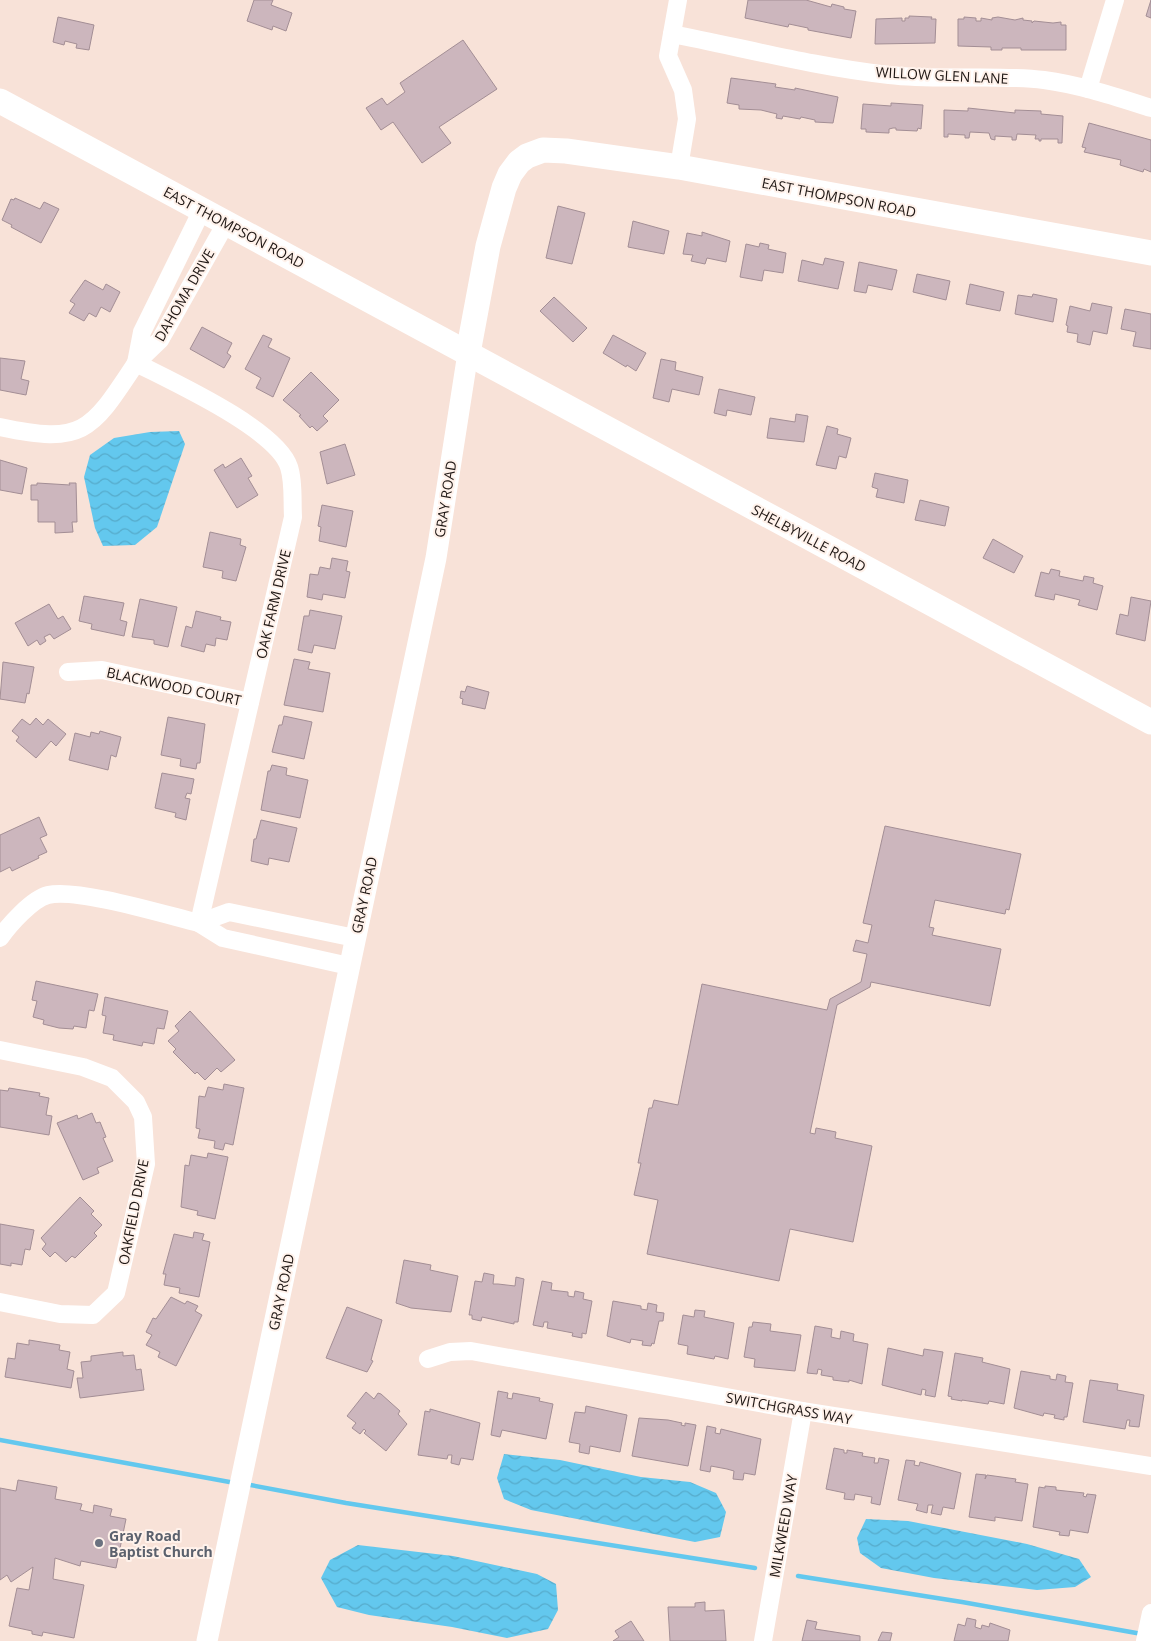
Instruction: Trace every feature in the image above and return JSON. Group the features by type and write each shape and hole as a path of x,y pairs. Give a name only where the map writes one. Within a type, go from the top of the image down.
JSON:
{"main road":[{"name":"EAST THOMPSON ROAD","path":"0,101 468,353"},
{"name":"EAST THOMPSON ROAD","path":"527,156 543,150 566,151 679,168 1151,254"},
{"name":"GRAY ROAD","path":"468,353 488,246 504,188 510,174 527,156"},
{"name":"SHELBYVILLE ROAD","path":"468,353 1151,722"}],"street":[{"path":"678,0 668,56 683,90 687,119 679,168"},
{"path":"1088,89 1115,0"},
{"name":"WILLOW GLEN LANE","path":"672,34 840,68 890,75 1042,80 1088,89 1151,108"},
{"name":"DAHOMA DRIVE","path":"136,363 142,332 202,210"},
{"name":"DAHOMA DRIVE","path":"0,427 32,434 61,435 90,424 106,407 136,363 160,340 226,223"},
{"name":"GRAY ROAD","path":"207,1641 436,558 468,353"},
{"name":"OAK FARM DRIVE","path":"136,363 207,399 257,432 277,449 289,465 293,517 199,923"},
{"name":"BLACKWOOD COURT","path":"68,672 102,670 250,702"},
{"path":"0,938 14,919 48,895 85,896 199,923 223,938 349,966"},
{"path":"199,923 229,912 355,938"},
{"name":"OAKFIELD DRIVE","path":"0,1050 83,1067 112,1078 136,1102 143,1117 146,1164 116,1293 93,1314 60,1314 0,1302"},
{"name":"SWITCHGRASS WAY","path":"428,1359 450,1352 471,1351 803,1411 1151,1466"},
{"name":"MILKWEED WAY","path":"763,1641 803,1411"},
{"path":"1145,1641 1151,1614"}],"water":[{"path":"179,431 185,444 157,527 135,545 103,546 95,528 84,477 90,455 114,438 150,432"},
{"path":"504,1454 560,1460 641,1477 690,1482 716,1493 726,1512 720,1537 695,1542 531,1510 504,1499 497,1478"},
{"path":"866,1519 908,1521 1027,1544 1079,1559 1091,1577 1075,1587 1037,1590 934,1578 881,1568 860,1553 857,1538"},
{"path":"358,1545 453,1556 537,1574 556,1584 558,1610 548,1629 507,1638 452,1627 369,1615 337,1607 321,1578 330,1560"}],"building":[{"path":"254,0 273,0 271,5 292,13 286,31 273,26 272,30 247,21"},
{"path":"748,0 806,0 831,7 832,4 856,11 851,38 808,30 808,28 789,24 788,27 745,18"},
{"path":"1151,0 1151,18 1146,16"},
{"path":"909,16 932,17 931,19 936,19 935,43 875,44 876,19 902,18 902,21 905,21 905,18 909,18"},
{"path":"58,17 94,25 89,50 76,48 77,44 65,41 64,45 53,42"},
{"path":"964,17 976,18 976,21 981,21 981,18 992,20 992,18 998,17 1015,20 1023,18 1023,20 1032,21 1032,23 1034,21 1061,22 1061,25 1066,25 1066,50 1002,48 1002,50 991,50 991,47 958,46 958,19 964,19"},
{"path":"463,40 497,89 439,127 451,143 422,163 393,122 381,130 366,108 382,98 387,105 405,92 400,83"},
{"path":"731,78 776,84 775,87 795,90 795,88 838,97 833,123 815,122 815,120 801,117 800,119 783,116 782,119 776,118 777,114 761,110 739,109 739,105 727,103"},
{"path":"891,103 923,105 921,129 918,128 917,131 896,130 896,128 893,128 889,129 889,133 866,132 866,129 861,129 863,104 891,106"},
{"path":"968,108 1015,113 1015,110 1041,111 1041,114 1063,116 1062,143 1058,143 1058,139 1041,139 1039,141 1039,139 1035,139 1036,135 1017,134 1016,140 1012,140 1012,137 995,136 995,140 991,139 989,133 970,132 969,138 965,138 965,135 948,134 948,137 944,137 944,110 968,111"},
{"path":"1089,123 1151,140 1151,172 1144,169 1143,172 1120,165 1121,160 1084,152 1086,148 1082,147"},
{"path":"15,198 40,209 44,202 59,209 41,243 2,220 11,199 14,200"},
{"path":"558,206 585,213 572,264 546,258"},
{"path":"633,221 669,231 664,254 628,247"},
{"path":"702,232 730,241 726,262 707,258 705,264 691,261 693,255 683,254 687,233 702,236"},
{"path":"760,243 769,245 768,249 786,253 783,273 764,270 762,281 740,277 746,244 759,247"},
{"path":"825,258 844,262 838,289 798,281 802,260 823,265"},
{"path":"859,262 897,270 892,290 868,285 866,293 854,291"},
{"path":"917,274 950,281 946,300 913,292"},
{"path":"85,280 103,290 106,284 120,292 110,312 101,307 96,317 89,313 84,321 69,313 75,304 70,301"},
{"path":"970,284 1004,292 1000,311 966,304"},
{"path":"1033,294 1057,299 1053,322 1015,314 1018,295 1032,297"},
{"path":"554,297 587,328 573,342 540,311"},
{"path":"1092,303 1112,307 1107,334 1093,331 1090,345 1077,342 1078,334 1067,332 1068,326 1066,325 1070,306 1090,311"},
{"path":"1125,309 1151,314 1151,349 1133,346 1136,332 1121,329"},
{"path":"202,327 232,343 227,353 231,356 224,368 190,349"},
{"path":"263,335 272,339 268,347 290,358 273,397 256,388 261,378 245,369"},
{"path":"613,335 646,353 636,371 603,353"},
{"path":"0,358 25,361 21,379 29,381 26,395 0,390"},
{"path":"661,359 676,362 675,370 703,377 699,395 672,389 669,402 653,398"},
{"path":"311,372 339,400 323,416 328,421 317,431 312,426 310,428 299,416 301,415 283,400"},
{"path":"719,389 755,397 751,415 727,410 726,416 714,413"},
{"path":"796,414 808,416 804,442 767,438 770,418 795,422"},
{"path":"827,426 838,429 837,434 851,438 846,458 839,456 836,469 816,465"},
{"path":"345,444 355,475 327,484 320,452"},
{"path":"241,458 252,476 248,478 258,495 237,508 214,470 223,464 225,468"},
{"path":"0,460 27,468 22,494 0,490"},
{"path":"875,473 908,480 904,503 876,497 878,489 872,487"},
{"path":"37,483 70,485 69,483 76,483 77,522 72,522 73,532 55,533 55,522 38,522 38,500 31,500 31,485 37,485"},
{"path":"920,500 949,507 945,526 915,520"},
{"path":"322,505 353,511 346,547 319,541 321,527 318,526"},
{"path":"210,532 241,539 240,545 246,547 236,581 222,578 223,571 203,567"},
{"path":"993,539 1023,556 1014,573 983,558"},
{"path":"332,558 348,561 346,571 350,572 345,598 323,594 322,600 307,597 310,574 318,575 320,567 330,569"},
{"path":"1051,569 1060,571 1059,576 1083,581 1084,576 1094,578 1093,583 1103,586 1097,610 1078,605 1080,600 1055,594 1054,600 1035,596 1041,572 1049,574"},
{"path":"84,596 124,603 120,620 127,622 124,636 91,629 92,624 79,621"},
{"path":"1131,597 1151,601 1145,641 1116,634 1120,614 1128,616"},
{"path":"140,599 177,607 168,647 154,644 154,640 132,637"},
{"path":"49,604 58,619 63,616 71,629 54,639 50,634 44,637 46,641 40,645 37,640 28,646 15,623"},
{"path":"310,610 342,616 335,649 314,645 312,653 298,650 304,616 309,616"},
{"path":"196,611 221,617 220,620 231,622 227,640 216,638 215,646 206,644 204,652 181,646 186,626 192,628"},
{"path":"294,659 310,662 308,669 330,673 323,712 284,705"},
{"path":"3,662 34,667 29,694 27,693 25,703 0,699"},
{"path":"467,686 489,692 485,709 462,704 463,699 460,698 461,691 465,692"},
{"path":"284,716 312,722 304,759 272,752 279,725 282,725"},
{"path":"168,717 205,724 200,763 197,763 196,769 180,766 181,759 161,755"},
{"path":"36,718 43,725 48,719 66,734 56,746 51,741 36,758 16,741 19,737 12,731 22,719 30,725"},
{"path":"100,731 121,737 116,757 111,755 108,770 69,760 75,733 90,737 91,732 99,734"},
{"path":"272,765 287,768 286,775 308,780 300,818 261,810 268,771 270,771"},
{"path":"162,773 194,779 191,794 187,793 185,798 190,799 186,820 175,817 176,813 155,808"},
{"path":"39,817 47,835 40,838 47,852 12,871 10,867 0,872 0,835"},
{"path":"261,820 297,828 289,862 269,858 268,865 251,861 254,839 256,839"},
{"path":"885,826 1021,854 1009,910 1006,909 1005,914 935,900 929,927 934,928 932,935 1001,949 990,1006 871,982 870,987 837,1005 810,1133 815,1134 816,1128 836,1132 835,1138 872,1146 853,1242 790,1229 779,1281 647,1254 658,1200 634,1195 649,1108 652,1108 654,1100 678,1105 702,984 827,1010 830,999 861,982 867,954 853,951 856,940 868,943 872,925 863,923"},
{"path":"36,981 98,994 94,1011 89,1010 86,1028 74,1026 73,1029 59,1028 43,1024 44,1020 33,1017 37,1001 32,1000"},
{"path":"105,997 168,1011 164,1029 157,1028 154,1044 143,1042 142,1046 113,1040 114,1035 103,1033 106,1016 102,1015"},
{"path":"190,1011 235,1060 221,1072 217,1068 205,1080 197,1072 195,1074 173,1052 176,1049 168,1041 179,1031 175,1026"},
{"path":"224,1084 244,1088 233,1145 225,1143 223,1150 214,1148 215,1141 198,1138 200,1129 196,1128 199,1096 205,1097 208,1087 223,1090"},
{"path":"9,1088 40,1093 39,1096 49,1098 46,1115 52,1116 49,1135 0,1127 0,1090 8,1091"},
{"path":"92,1113 96,1123 100,1122 106,1137 103,1138 113,1161 97,1168 99,1173 83,1180 57,1123 77,1115 78,1119"},
{"path":"208,1153 228,1157 215,1219 197,1215 198,1211 181,1207 185,1165 189,1166 191,1155 207,1158"},
{"path":"80,1197 94,1211 91,1214 102,1225 94,1233 97,1236 75,1258 72,1256 66,1262 55,1252 50,1257 42,1249 46,1244 41,1238"},
{"path":"0,1224 34,1230 30,1250 25,1249 22,1265 0,1264"},
{"path":"194,1232 204,1234 202,1240 210,1242 199,1297 179,1293 180,1288 164,1285 166,1274 163,1274 174,1234 193,1238"},
{"path":"404,1260 431,1265 430,1270 458,1276 451,1312 411,1308 396,1303"},
{"path":"484,1273 494,1275 493,1284 515,1286 516,1277 524,1279 518,1322 514,1322 514,1324 482,1317 481,1321 472,1319 472,1315 469,1315 475,1281 482,1282"},
{"path":"542,1281 552,1283 551,1290 568,1292 568,1296 574,1297 575,1291 584,1293 583,1299 592,1301 586,1334 582,1333 582,1338 572,1336 573,1333 547,1328 548,1322 544,1322 543,1327 533,1325"},
{"path":"171,1297 185,1304 187,1301 198,1306 195,1311 202,1315 176,1366 158,1357 160,1352 146,1345 152,1335 146,1332 153,1318 156,1319"},
{"path":"613,1301 641,1306 641,1309 647,1310 648,1303 657,1305 656,1312 664,1313 663,1321 659,1321 654,1344 652,1343 651,1346 642,1345 643,1341 631,1339 630,1343 607,1336"},
{"path":"347,1307 382,1320 371,1360 373,1361 367,1372 326,1358"},
{"path":"695,1310 705,1311 704,1317 734,1323 728,1359 715,1356 714,1359 687,1354 688,1346 678,1344 683,1315 694,1317"},
{"path":"753,1322 771,1324 770,1331 801,1335 795,1371 754,1367 755,1359 744,1357 749,1327 752,1327"},
{"path":"815,1326 832,1329 831,1337 840,1339 841,1331 854,1334 853,1341 868,1344 862,1384 849,1380 849,1382 833,1380 833,1377 821,1375 822,1370 818,1369 817,1374 807,1373"},
{"path":"29,1340 60,1345 59,1350 70,1352 67,1369 74,1371 71,1388 5,1377 8,1358 15,1359 17,1343 29,1345"},
{"path":"888,1348 923,1356 924,1349 943,1352 935,1397 925,1395 926,1390 922,1389 921,1395 882,1385"},
{"path":"123,1352 123,1356 134,1355 136,1370 141,1369 144,1390 80,1398 77,1378 83,1378 81,1362 91,1361 91,1356"},
{"path":"955,1353 983,1358 982,1362 1010,1369 1004,1404 989,1401 988,1404 962,1401 951,1399 952,1397 948,1396"},
{"path":"1021,1371 1050,1376 1050,1379 1056,1380 1057,1374 1066,1376 1065,1382 1073,1383 1067,1417 1064,1417 1064,1420 1054,1418 1055,1415 1044,1413 1043,1416 1014,1408"},
{"path":"1090,1380 1118,1384 1117,1390 1144,1395 1139,1427 1129,1426 1130,1420 1127,1420 1125,1429 1083,1422"},
{"path":"498,1391 508,1393 507,1398 512,1399 513,1393 540,1398 539,1401 553,1404 546,1439 502,1430 500,1437 491,1435"},
{"path":"366,1392 374,1399 378,1393 381,1394 400,1411 398,1414 407,1424 386,1451 364,1433 366,1431 364,1429 360,1434 352,1428 356,1423 347,1416"},
{"path":"586,1406 627,1415 620,1452 590,1446 589,1454 579,1452 580,1444 569,1442 575,1412 585,1413"},
{"path":"430,1409 480,1423 473,1460 461,1458 459,1465 451,1463 452,1455 448,1455 447,1459 418,1455 425,1411 430,1412"},
{"path":"639,1418 668,1420 682,1423 681,1425 685,1426 685,1423 696,1425 688,1466 632,1456"},
{"path":"707,1426 716,1428 715,1433 720,1434 721,1429 761,1439 755,1475 744,1473 743,1480 733,1479 734,1471 727,1469 711,1466 710,1472 700,1470"},
{"path":"834,1448 844,1450 844,1453 847,1453 847,1450 863,1453 862,1456 875,1458 874,1463 878,1463 879,1458 889,1460 880,1505 871,1503 872,1497 855,1494 854,1500 844,1499 845,1493 826,1489"},
{"path":"906,1460 915,1461 914,1465 919,1466 920,1462 961,1473 954,1509 943,1507 941,1515 931,1513 933,1505 928,1505 927,1513 916,1510 918,1504 898,1500"},
{"path":"976,1474 986,1475 985,1479 987,1475 1016,1479 1015,1482 1028,1484 1022,1521 995,1517 995,1521 969,1517"},
{"path":"18,1480 57,1487 55,1499 82,1504 80,1510 93,1513 94,1505 112,1509 110,1516 126,1519 116,1568 81,1561 80,1566 55,1558 53,1579 84,1585 74,1638 43,1632 42,1636 32,1634 32,1631 9,1626 17,1588 29,1590 33,1567 11,1582 7,1575 0,1580 0,1488 16,1491"},
{"path":"1045,1486 1056,1487 1056,1490 1084,1493 1083,1496 1086,1497 1087,1494 1096,1495 1088,1533 1070,1530 1069,1536 1059,1535 1060,1532 1033,1527 1039,1487 1045,1488"},
{"path":"705,1602 705,1611 724,1610 726,1641 670,1641 668,1607 695,1607 695,1603"},
{"path":"967,1618 976,1620 975,1627 981,1629 982,1625 989,1627 990,1623 1010,1630 1008,1641 954,1641 958,1624 965,1626"},
{"path":"807,1620 817,1622 815,1629 860,1636 860,1641 802,1641"},
{"path":"631,1621 644,1641 613,1641 619,1637 615,1631"},
{"path":"882,1632 892,1633 890,1641 878,1641"}],"waterway":[{"path":"0,1440 235,1483"},
{"path":"245,1484 346,1503 755,1568"},
{"path":"798,1576 962,1602 1142,1634"}],"place":[{"name":"Gray Road Baptist Church","path":"99,1543"}]}
